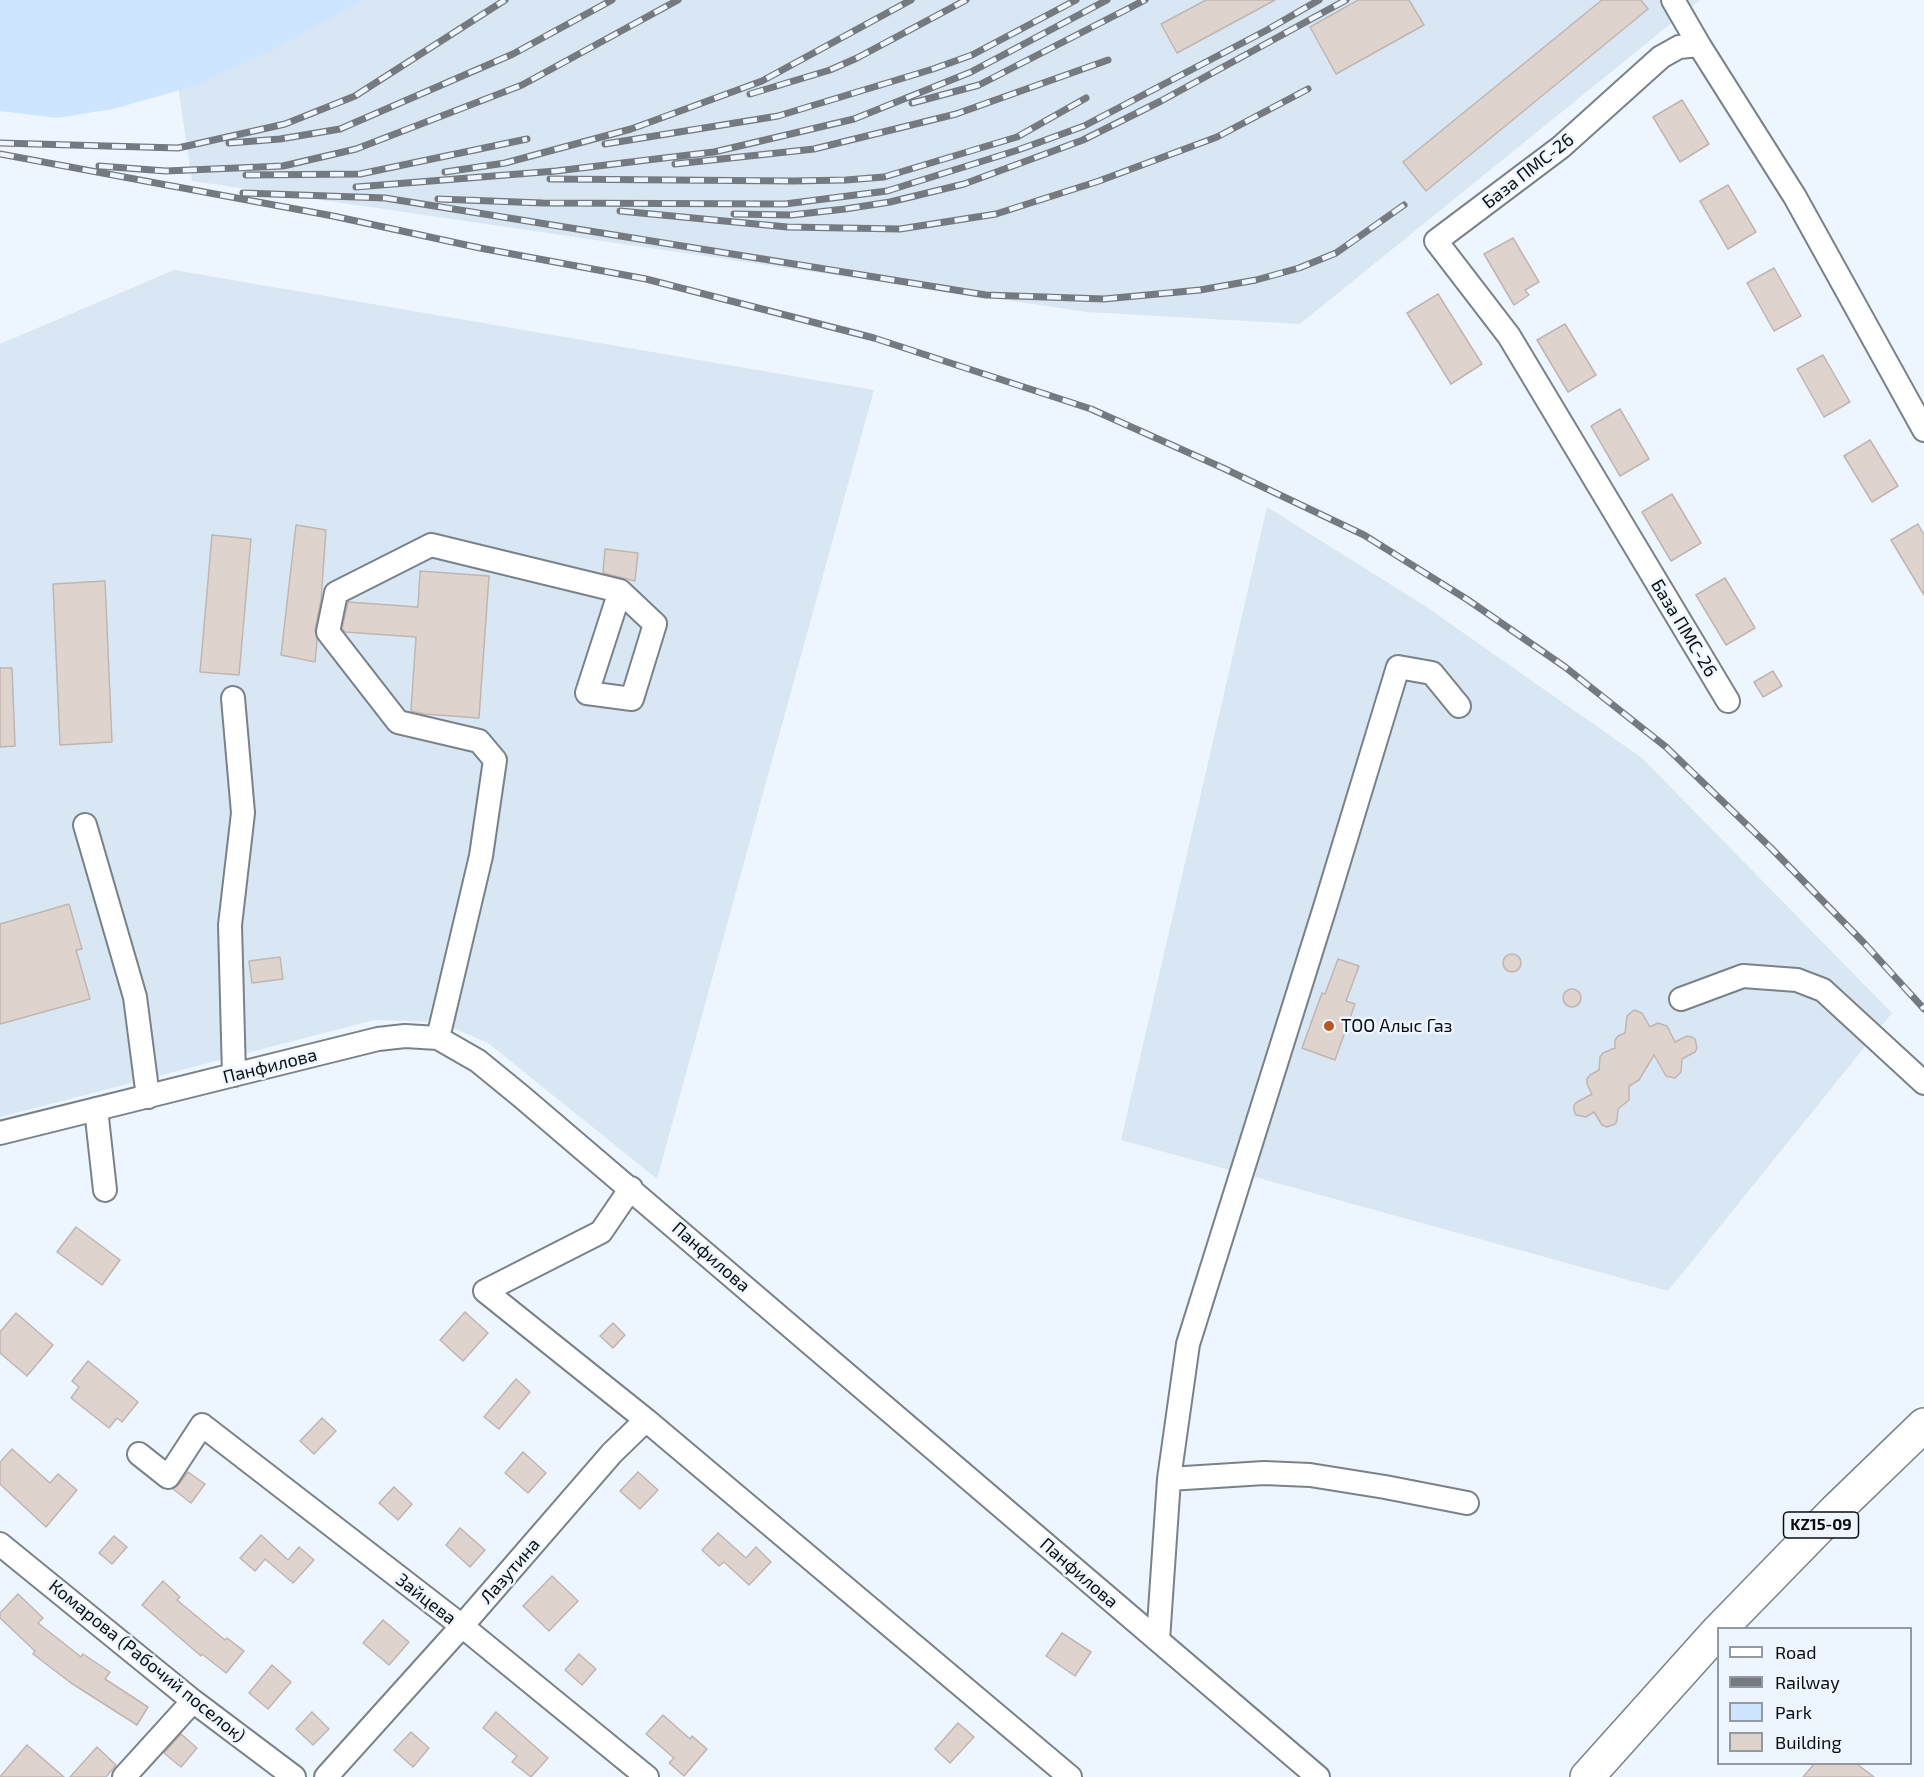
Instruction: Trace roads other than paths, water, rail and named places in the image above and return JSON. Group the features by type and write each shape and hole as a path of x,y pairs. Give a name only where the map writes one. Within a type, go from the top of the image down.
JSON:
{"highway":[{"name":"KZ15-09","path":"1723,1627 1835,1511 1924,1425"},
{"name":"KZ15-09","path":"1587,1777 1717,1633"}],"street":[{"path":"1673,0 1698,45 1795,197 1924,430"},
{"name":"База ПМС-26","path":"1698,45 1679,47 1661,57 1561,147 1436,242 1509,336 1728,701"},
{"path":"438,1038 481,856 495,760 479,741 398,722 328,632 336,593 431,545 620,591"},
{"path":"1158,1640 1169,1479 1188,1344 1398,667 1432,673 1459,706"},
{"path":"233,698 243,813 230,925 234,1075"},
{"path":"85,825 135,997 148,1097"},
{"path":"1681,999 1743,976 1797,980 1823,990 1924,1083"},
{"name":"Панфилова","path":"0,1134 378,1039 405,1036 438,1038 478,1061 631,1188 1318,1777"},
{"path":"96,1109 105,1190"},
{"path":"631,1188 601,1232 485,1291 646,1420 1070,1777"},
{"name":"Лазутина","path":"326,1777 462,1626 612,1453 646,1420"},
{"name":"Зайцева","path":"139,1454 168,1477 202,1425 462,1626 647,1777"},
{"path":"1169,1479 1264,1473 1310,1474 1385,1486 1467,1503"},
{"name":"Комарова (Рабочий поселок)","path":"0,1544 193,1701 294,1777"},
{"path":"124,1777 193,1701"}],"railway":[{"path":"0,143 178,148 285,124 355,96 505,0"},
{"path":"229,143 280,139 340,129 513,54 612,0"},
{"path":"99,166 166,171 283,166 356,149 522,85 678,0"},
{"path":"445,172 505,163 631,129 762,81 911,0"},
{"path":"750,94 830,70 966,0"},
{"path":"605,144 778,116 933,69 972,55 1076,0"},
{"path":"356,187 556,171 714,152 854,119 971,72 1107,0"},
{"path":"912,103 979,85 1145,0"},
{"path":"438,199 543,203 785,204 887,191 1018,150 1084,126 1267,30 1319,0"},
{"path":"734,214 791,215 845,209 890,202 964,184 1083,140 1161,101 1346,0"},
{"path":"675,164 814,149 956,114 1108,60"},
{"path":"620,211 787,227 900,229 996,214 1099,181 1217,137 1308,89"},
{"path":"550,179 793,181 884,177 1017,137 1086,98"},
{"path":"246,175 360,174 527,139"},
{"path":"0,154 333,216 480,248 646,279 874,338 1091,409 1364,535 1468,600 1565,667 1666,747 1771,848 1864,943 1924,1009"},
{"path":"243,193 385,198 986,295 1104,299 1200,290 1256,280 1299,268 1336,253 1404,205"}],"place":[{"name":"ТОО Алыс Газ","path":"1329,1026"}]}
